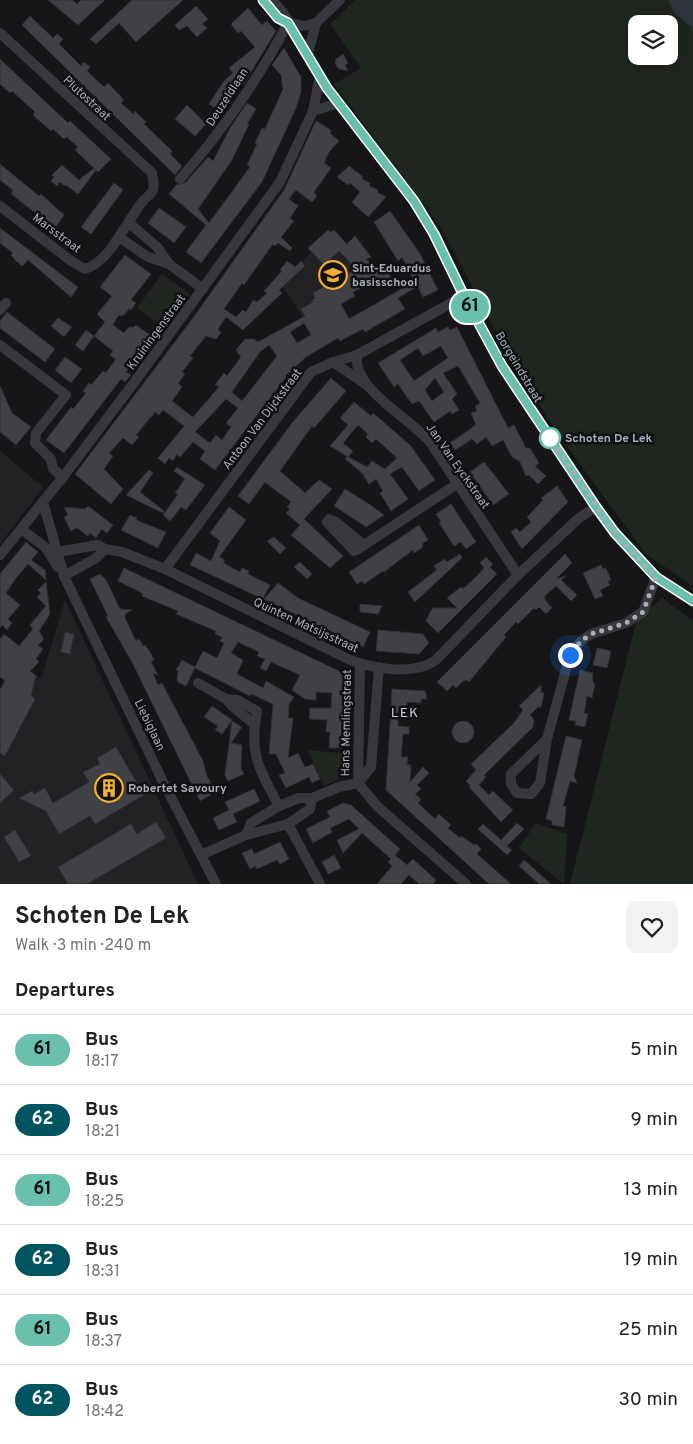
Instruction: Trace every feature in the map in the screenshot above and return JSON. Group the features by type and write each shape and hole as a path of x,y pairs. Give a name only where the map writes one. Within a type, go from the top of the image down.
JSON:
{"street":[{"path":"263,0 278,18 288,23 304,26 316,23 340,0"},
{"path":"272,0 284,14 288,23"},
{"name":"Borgeindstraat","path":"288,23 338,102 414,201 434,234 464,296 522,398 596,507 615,533 656,577 693,601"},
{"name":"Deuzeldlaan","path":"180,179 210,146 278,43 288,23"},
{"path":"308,53 316,23"},
{"name":"Plutostraat","path":"0,33 152,173 153,182"},
{"name":"Kruiningenstraat","path":"0,555 63,477 280,182 313,111 320,76"},
{"path":"313,111 338,102"},
{"name":"Marsstraat","path":"0,206 71,261 85,269 95,266 119,237 143,201 152,192 153,182"},
{"path":"128,223 157,247 169,264 202,289"},
{"path":"119,237 148,257 169,264"},
{"name":"Antoon Van Dijckstraat","path":"165,569 311,372 333,362 357,355 464,296"},
{"path":"0,345 66,395 36,433 35,442 51,459 53,469 63,477"},
{"name":"Jan Van Eyckstraat","path":"357,355 356,366 365,384"},
{"name":"Jan Van Eyckstraat","path":"333,362 365,384 422,432 518,574"},
{"path":"364,545 457,484"},
{"name":"Liebiglaan","path":"43,502 64,576 165,786 216,884"},
{"name":"Quinten Matsijsstraat","path":"56,552 98,546 122,552 165,569 288,631 360,664 379,667 417,668 428,666 487,609 518,574 579,518 596,507"},
{"name":"Liebiglaan","path":"21,529 45,547 64,576"},
{"path":"64,576 96,558 105,549"},
{"path":"547,739 511,774 511,784 517,793 531,794 538,788 547,739 570,655 581,641 591,634 626,623 643,612 656,577"},
{"name":"Hans Memlingstraat","path":"358,783 360,664"},
{"name":"Hans Memlingstraat","path":"246,835 251,823 279,806 299,798 312,798 339,787 358,783 372,767 379,667"},
{"path":"198,683 226,699 237,700 257,711 255,725 258,767 279,806"},
{"path":"358,783 378,806 466,884"},
{"name":"Hans Memlingstraat","path":"201,855 246,835 288,824 310,808 312,798"},
{"path":"288,824 320,884"}],"shaded area":[{"path":"355,0 693,0 693,586 646,554 558,434 515,367 441,228 334,84 361,68 330,24"},
{"path":"668,0 693,0 693,28 678,15 675,14"},
{"name":"Sint-Eduardus basisschool","path":"334,230 347,244 349,241 380,273 303,317 280,283"},
{"path":"162,274 190,294 165,328 137,308"},
{"path":"0,451 43,487 0,544"},
{"path":"662,598 693,621 693,884 570,884 637,619"},
{"path":"65,600 198,884 0,884 0,689 19,661 41,679"},
{"path":"308,750 349,754 346,771 340,778 324,786"},
{"path":"536,823 567,834 564,884 519,848"}],"building":[{"path":"48,0 72,0 77,4 81,0 105,0 78,25"},
{"path":"132,0 183,0 136,42 119,23 96,44 90,39"},
{"path":"196,6 208,19 202,24 207,28 197,37 187,26 179,30 175,25"},
{"path":"248,8 262,25 267,21 276,31 243,85 239,80 227,90 231,93 220,111 209,104 224,81 233,73 229,68 255,47 241,31 238,33 231,24"},
{"path":"30,16 53,38 57,34 63,39 59,44 81,66 84,62 90,67 87,71 104,87 108,83 124,100 121,103 133,114 135,111 146,122 144,124 172,151 170,154 182,166 175,175 22,25"},
{"path":"284,48 301,77 301,92 296,108 262,182 201,263 186,252 206,225 169,194 176,185 185,183 208,157 213,161 230,128 247,103 256,109 247,124 249,124 232,160 198,209 209,223 250,167 247,165 257,144 255,143 262,128 265,129 283,89 281,75 272,65"},
{"path":"343,54 348,63 345,65 348,71 339,69 335,64 336,59"},
{"path":"0,59 68,123 70,121 111,159 98,172 75,150 78,147 67,137 64,139 53,129 51,131 33,115 35,112 12,91 10,93 0,84"},
{"path":"187,105 206,124 195,136 175,119"},
{"path":"316,121 331,130 330,133 339,141 329,152 324,163 331,168 314,192 317,196 312,202 296,190 289,199 298,206 290,218 294,221 281,237 292,248 290,251 278,243 275,246 273,244 244,285 242,283 224,309 236,317 243,310 246,312 253,300 257,302 267,293 264,291 282,271 280,270 287,261 295,267 301,261 305,266 279,290 282,293 243,330 226,317 218,329 221,333 216,339 206,336 190,356 193,358 182,372 185,374 178,383 182,387 172,401 193,417 219,387 215,385 224,373 227,376 241,357 236,350 245,339 254,339 258,342 305,316 301,309 313,302 312,300 315,298 313,293 356,269 339,251 324,265 308,248 328,230 331,232 334,230 347,244 355,236 371,257 366,259 380,273 388,271 391,278 379,284 375,276 359,285 361,288 353,292 355,296 341,304 349,319 412,283 415,288 398,298 405,309 365,332 363,329 340,341 338,338 306,357 285,376 215,470 200,459 205,451 193,442 180,457 177,454 173,461 169,458 165,464 158,458 184,426 163,410 159,415 155,412 136,435 139,437 132,445 123,438 109,453 113,456 104,469 123,489 111,504 75,474 193,318 284,190","holes":["304,323 311,335 297,343 290,332","269,345 277,356 242,401 232,392 260,352","226,399 238,408 226,423 231,427 222,440 216,435 210,443 195,432"]},
{"path":"0,164 39,196 41,194 64,215 55,228 11,194 13,190 0,180"},
{"path":"62,165 79,180 94,168 96,170 78,194 60,182 57,186 51,181 54,177 52,175"},
{"path":"349,166 363,177 362,179 370,183 369,186 378,190 377,192 386,197 368,217 352,202 360,192 350,183 348,185 337,177"},
{"path":"114,183 123,190 91,234 81,227"},
{"path":"159,208 186,227 174,243 148,223"},
{"path":"390,211 420,254 438,290 423,297 402,257 398,261 374,222"},
{"path":"0,228 78,287 71,297 28,260 22,266 16,261 11,255 13,253 0,243"},
{"path":"125,255 151,274 131,300 136,303 131,310 129,309 124,315 118,316 113,325 124,333 129,327 136,325 153,337 126,372 131,375 125,382 121,379 64,453 46,440 71,407 73,409 86,393 83,391 89,383 91,385 103,371 106,373 116,359 110,355 113,351 94,336 105,322 97,314 112,296 100,287"},
{"path":"7,312 55,349 45,362 0,328 0,321"},
{"path":"58,318 72,327 64,337 51,326"},
{"path":"448,327 450,330 457,327 508,428 514,425 526,448 530,448 539,463 535,466 546,476 538,484 529,475 526,476 520,462 512,457 503,440 492,446 486,437 477,444 472,439 455,450 450,443 476,425 471,413 477,411 475,406 480,403 458,366 443,373 457,394 452,399 459,410 452,414 450,411 434,422 419,401 412,404 398,384 394,387 378,363 436,328 438,332","holes":["441,346 448,358 414,381 400,360 418,348 423,356","435,378 444,392 432,401 425,390"]},
{"path":"86,330 94,336 83,351 75,345"},
{"path":"65,357 82,369 71,383 55,370"},
{"path":"331,378 346,391 314,428 312,426 280,471 305,493 319,480 332,489 304,519 343,556 330,568 291,535 300,525 286,513 290,509 287,507 291,502 265,482 249,504 238,496 292,423"},
{"path":"0,386 12,413 31,427 16,445 0,432"},
{"path":"354,402 371,416 373,413 410,445 435,480 419,491 402,467 390,474 408,499 391,511 380,493 383,491 376,479 369,484 362,473 345,459 347,456 330,446 348,425 340,418","holes":["358,425 368,434 366,437 372,443 376,439 397,458 385,469 372,461 367,467 348,457 353,451 343,443"]},
{"path":"484,462 509,494 493,505 470,472"},
{"path":"177,467 205,485 186,510 181,507 170,521 163,515 178,494 175,493 185,479 174,471"},
{"path":"149,470 153,473 140,492 164,511 163,513 126,495"},
{"path":"557,486 568,502 522,549 511,532 516,528 520,532 531,522 527,517 543,500 541,498"},
{"path":"345,489 384,515 366,527 334,506"},
{"path":"451,504 476,542 466,549 461,542 454,546 439,523 441,522 436,514"},
{"path":"88,506 113,525 107,533 102,529 96,538 90,533 88,536 77,528 71,531 64,517 68,515 64,507 85,509"},
{"path":"229,507 246,520 219,557 225,560 223,563 240,572 242,568 249,571 248,574 270,585 263,599 190,565 196,553 211,561 220,541 210,533"},
{"path":"130,515 137,518 136,520 166,532 158,548 121,530"},
{"path":"419,525 428,540 423,543 422,548 414,553 413,550 384,572 364,584 362,581 357,584 349,572"},
{"path":"274,537 286,548 280,554 267,541"},
{"path":"26,542 38,552 31,560 45,570 46,580 28,564 16,578 6,593 20,605 8,619 12,623 7,630 2,625 0,628 0,574"},
{"path":"460,554 462,558 415,602 408,592 437,570 434,566 445,559 447,562"},
{"path":"565,554 572,563 556,579 566,576 561,580 577,595 571,601 556,586 545,596 545,600 552,608 546,614 539,607 536,610 534,608 518,624 516,622 469,682 467,680 463,681 456,688 453,685 447,691 437,682"},
{"path":"486,557 493,564 490,567 497,574 438,633 426,621 430,612 433,608 457,608 447,598 461,587 463,589 477,576 484,568 480,563"},
{"path":"300,562 312,574 307,579 294,567"},
{"path":"601,565 603,569 606,568 611,580 608,581 610,585 600,590 603,596 595,599 583,573"},
{"path":"124,568 341,672 346,678 342,748 329,748 330,732 326,732 327,720 309,719 310,708 331,708 332,693 316,692 316,700 305,699 292,690 300,675 271,662 266,671 260,668 265,659 257,656 259,652 238,642 231,653 243,660 237,674 263,688 266,681 294,697 289,704 288,718 293,718 288,758 298,753 305,767 313,764 320,779 312,783 309,777 286,788 279,775 285,773 276,754 269,754 273,704 251,694 250,696 195,668 186,686 179,683 177,680 178,671 176,670 182,660 195,667 203,651 217,658 224,643 220,641 222,637 215,634 216,631 176,614 178,611 142,596 143,594 140,592 118,581"},
{"path":"100,574 106,580 120,609 132,610 125,614 125,618 136,641 139,639 150,652 154,660 151,662 158,675 153,673 158,685 162,683 203,761 207,776 215,792 200,801 132,662 106,617 108,616 90,579"},
{"path":"46,582 50,614 39,631 44,639 38,645 43,649 36,659 39,662 30,671 36,676 31,695 35,699 5,756 0,753 0,690 5,681 0,677 0,639 4,634 19,646 33,629 30,625 46,606 37,597 41,593 38,590"},
{"path":"278,583 298,598 370,632 363,647 264,599"},
{"path":"360,604 382,606 378,614 360,612"},
{"path":"378,630 423,634 429,643 419,654 376,651"},
{"path":"65,632 74,634 70,654 61,652"},
{"path":"597,648 611,651 607,668 593,665"},
{"path":"580,670 593,673 592,680 595,684 592,698 587,696 584,713 588,714 585,727 575,725 576,721 569,720"},
{"path":"541,685 541,692 544,693 541,707 538,707 530,715 534,720 533,727 484,775 486,777 479,785 489,795 493,791 513,810 501,822 469,787 470,785 466,781 476,770 471,764 514,723 523,710 519,706"},
{"path":"392,689 425,691 427,699 421,699 421,703 407,702 407,712 398,712 398,726 409,727 409,734 403,734 401,757 408,757 407,765 411,765 410,782 423,767 429,773 417,785 421,789 415,794 421,799 418,803 435,819 439,814 451,825 448,828 460,838 461,836 474,845 476,844 481,849 477,854 511,884 489,884 386,790"},
{"path":"212,706 232,720 222,734 215,730 218,726 204,717"},
{"path":"232,721 242,727 231,743 242,745 241,769 244,774 228,781 225,775"},
{"path":"463,721 471,724 474,732 471,740 463,743 455,740 452,732 455,724"},
{"path":"566,736 582,740 574,776 577,783 570,781 563,806 566,807 564,827 552,825 552,821 546,819"},
{"name":"Robertet Savoury","path":"116,747 144,795 95,824 90,816 59,834 46,811 19,798 32,791 34,794 45,788 53,803 89,782 83,772 100,764 97,758"},
{"path":"0,774 14,790 0,803"},
{"path":"254,789 260,801 233,814 237,822 219,830 213,818 229,810 225,802"},
{"path":"343,803 351,805 400,849 395,855 407,865 413,859 436,880 433,884 419,884 409,875 401,884 377,884 392,866 388,862 391,859 362,833 343,853 337,840 359,829 349,819 330,828 332,832 313,843 306,829 330,817 327,811"},
{"name":"Robertet Savoury","path":"156,822 166,838 87,884 68,884 58,867 131,824 137,834"},
{"path":"517,823 524,829 507,846 512,850 507,855 478,829 483,824 501,840"},
{"path":"15,830 31,856 19,862 4,837"},
{"path":"280,842 289,859 280,864 277,860 257,869 255,866 250,869 242,853 252,849 254,854"},
{"path":"334,855 341,868 328,874 322,862"},
{"path":"524,860 551,884 539,884 519,866"}],"bus line":[{"name":"61","path":"263,0 278,18 288,23 308,53 327,88 414,201 434,234 464,296 502,366 596,507 615,533 656,577 693,601"}],"place":[{"name":"Sint-Eduardus basisschool","path":"333,275"},
{"name":"Schoten De Lek","path":"550,438"},
{"name":"Robertet Savoury","path":"109,788"}],"district":[{"name":"LEK","path":"405,712"}],"route":[{"path":"550,438 547,433 615,533 656,577 643,612 626,623 591,634 581,641 570,655"}]}
